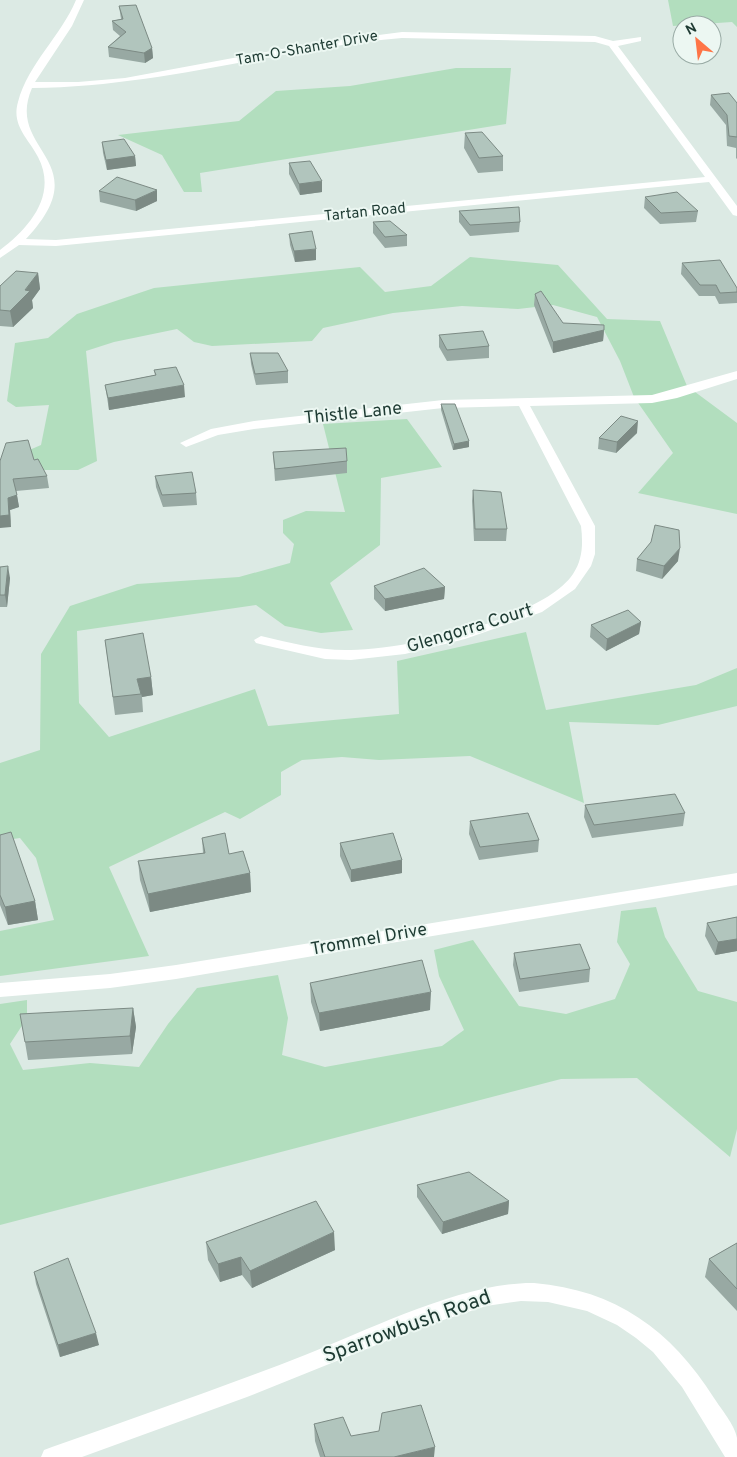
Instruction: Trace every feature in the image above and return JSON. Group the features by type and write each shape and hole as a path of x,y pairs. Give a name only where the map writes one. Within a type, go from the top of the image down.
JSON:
{"street":[{"path":"0,255 18,242 45,207 51,181 49,168 28,137 21,116 22,104 80,0"},
{"name":"Tam-O-Shanter Drive","path":"31,85 95,84 173,73 331,42 374,36 419,35 595,39 613,44 638,39"},
{"path":"613,44 618,54 737,212"},
{"name":"Tartan Road","path":"18,242 66,242 712,179"},
{"path":"522,402 639,400 673,396 737,375"},
{"name":"Thistle Lane","path":"186,443 215,432 254,424 443,404 522,402"},
{"name":"Glengorra Court","path":"261,640 295,650 325,654 380,654 410,649 537,609 556,599 572,585 588,558 590,541 588,526 522,402"},
{"name":"Trommel Drive","path":"0,990 110,981 176,972 737,879"},
{"name":"Sparrowbush Road","path":"52,1457 209,1403 429,1315 489,1296 522,1292 557,1294 593,1304 623,1318 651,1336 676,1360 698,1390 737,1457"}],"green space":[{"path":"668,0 737,0 737,27 732,22 722,23 722,15 672,15 672,21"},
{"path":"456,68 511,68 506,124 200,173 202,192 184,192 162,155 118,135 239,121 276,91 350,86"},
{"path":"470,257 558,265 607,319 660,321 687,386 737,423 737,514 638,493 673,453 634,397 620,361 597,317 553,305 518,309 462,306 393,313 323,328 312,341 212,346 194,342 177,329 114,342 86,351 97,461 78,470 43,470 27,451 41,445 49,405 16,407 7,401 15,343 48,338 77,314 154,288 360,267 385,292 431,286"},
{"path":"407,419 442,467 381,478 380,545 330,583 353,630 321,633 285,626 256,605 77,631 79,703 109,737 255,689 268,726 399,714 397,661 526,632 546,710 696,685 737,668 737,706 658,725 569,722 584,803 470,756 379,760 342,757 302,760 281,772 281,795 240,819 225,812 109,867 149,956 0,976 0,931 54,920 36,858 20,838 0,841 0,763 40,750 41,654 70,606 137,584 239,577 290,563 294,544 283,533 283,520 306,511 345,512 323,424"},
{"path":"656,907 665,937 698,991 737,1002 737,1129 730,1157 637,1078 561,1079 0,1225 0,1004 27,1000 27,1018 10,1044 23,1070 90,1063 139,1067 168,1024 197,988 278,975 288,1018 282,1055 325,1067 442,1046 464,1030 439,976 434,950 473,940 519,1006 566,1014 615,999 630,964 617,942 621,911"}],"building":[{"path":"136,5 152,48 144,53 108,47 126,32 112,21 123,19 119,6"},
{"path":"729,93 737,103 737,137 729,136 727,115 711,95"},
{"path":"482,132 503,156 479,158 465,133"},
{"path":"124,139 135,156 106,160 102,142"},
{"path":"310,161 322,181 299,184 289,163"},
{"path":"117,177 157,190 135,200 99,191"},
{"path":"677,192 698,211 661,213 645,197"},
{"path":"519,207 520,222 470,225 459,211"},
{"path":"390,221 407,235 385,237 373,222"},
{"path":"312,231 316,249 294,251 289,234"},
{"path":"720,260 737,288 737,292 720,293 716,285 700,285 682,263"},
{"path":"16,271 38,273 25,290 30,291 10,311 0,310 0,286"},
{"path":"541,291 563,323 604,325 604,330 553,342 535,294"},
{"path":"483,331 489,346 447,350 439,335"},
{"path":"250,353 278,353 288,371 255,374"},
{"path":"176,367 184,385 108,398 105,385 156,375 154,370"},
{"path":"441,404 455,404 469,441 454,444"},
{"path":"621,416 638,421 617,442 599,438"},
{"path":"28,440 34,460 38,459 47,476 13,479 17,495 8,498 9,515 0,516 0,461 6,443"},
{"path":"346,448 347,461 275,469 273,452"},
{"path":"192,472 196,493 162,495 155,476"},
{"path":"473,490 501,492 507,529 475,529"},
{"path":"655,525 679,530 680,548 664,566 637,559 651,542"},
{"path":"8,566 5,595 0,595 0,567"},
{"path":"424,568 445,587 385,599 374,586"},
{"path":"628,610 641,622 607,639 591,625"},
{"path":"143,633 151,677 137,679 141,694 113,697 105,640"},
{"path":"675,794 685,813 594,825 585,805"},
{"path":"528,813 539,840 480,847 470,821"},
{"path":"11,832 35,901 5,907 0,895 0,835"},
{"path":"225,833 229,854 243,851 250,873 148,894 138,861 205,853 202,838"},
{"path":"393,833 402,860 351,870 340,843"},
{"path":"737,917 737,939 718,942 707,923"},
{"path":"580,944 590,969 520,979 514,953"},
{"path":"422,960 431,992 319,1013 310,983"},
{"path":"133,1008 130,1036 25,1042 20,1014"},
{"path":"469,1172 509,1201 443,1222 417,1185"},
{"path":"316,1201 334,1232 250,1271 241,1257 218,1264 206,1242"},
{"path":"737,1243 737,1289 709,1259"},
{"path":"68,1258 96,1333 58,1345 34,1272"},
{"path":"421,1405 435,1447 394,1457 325,1457 314,1424 343,1417 351,1436 379,1431 382,1413"}]}
